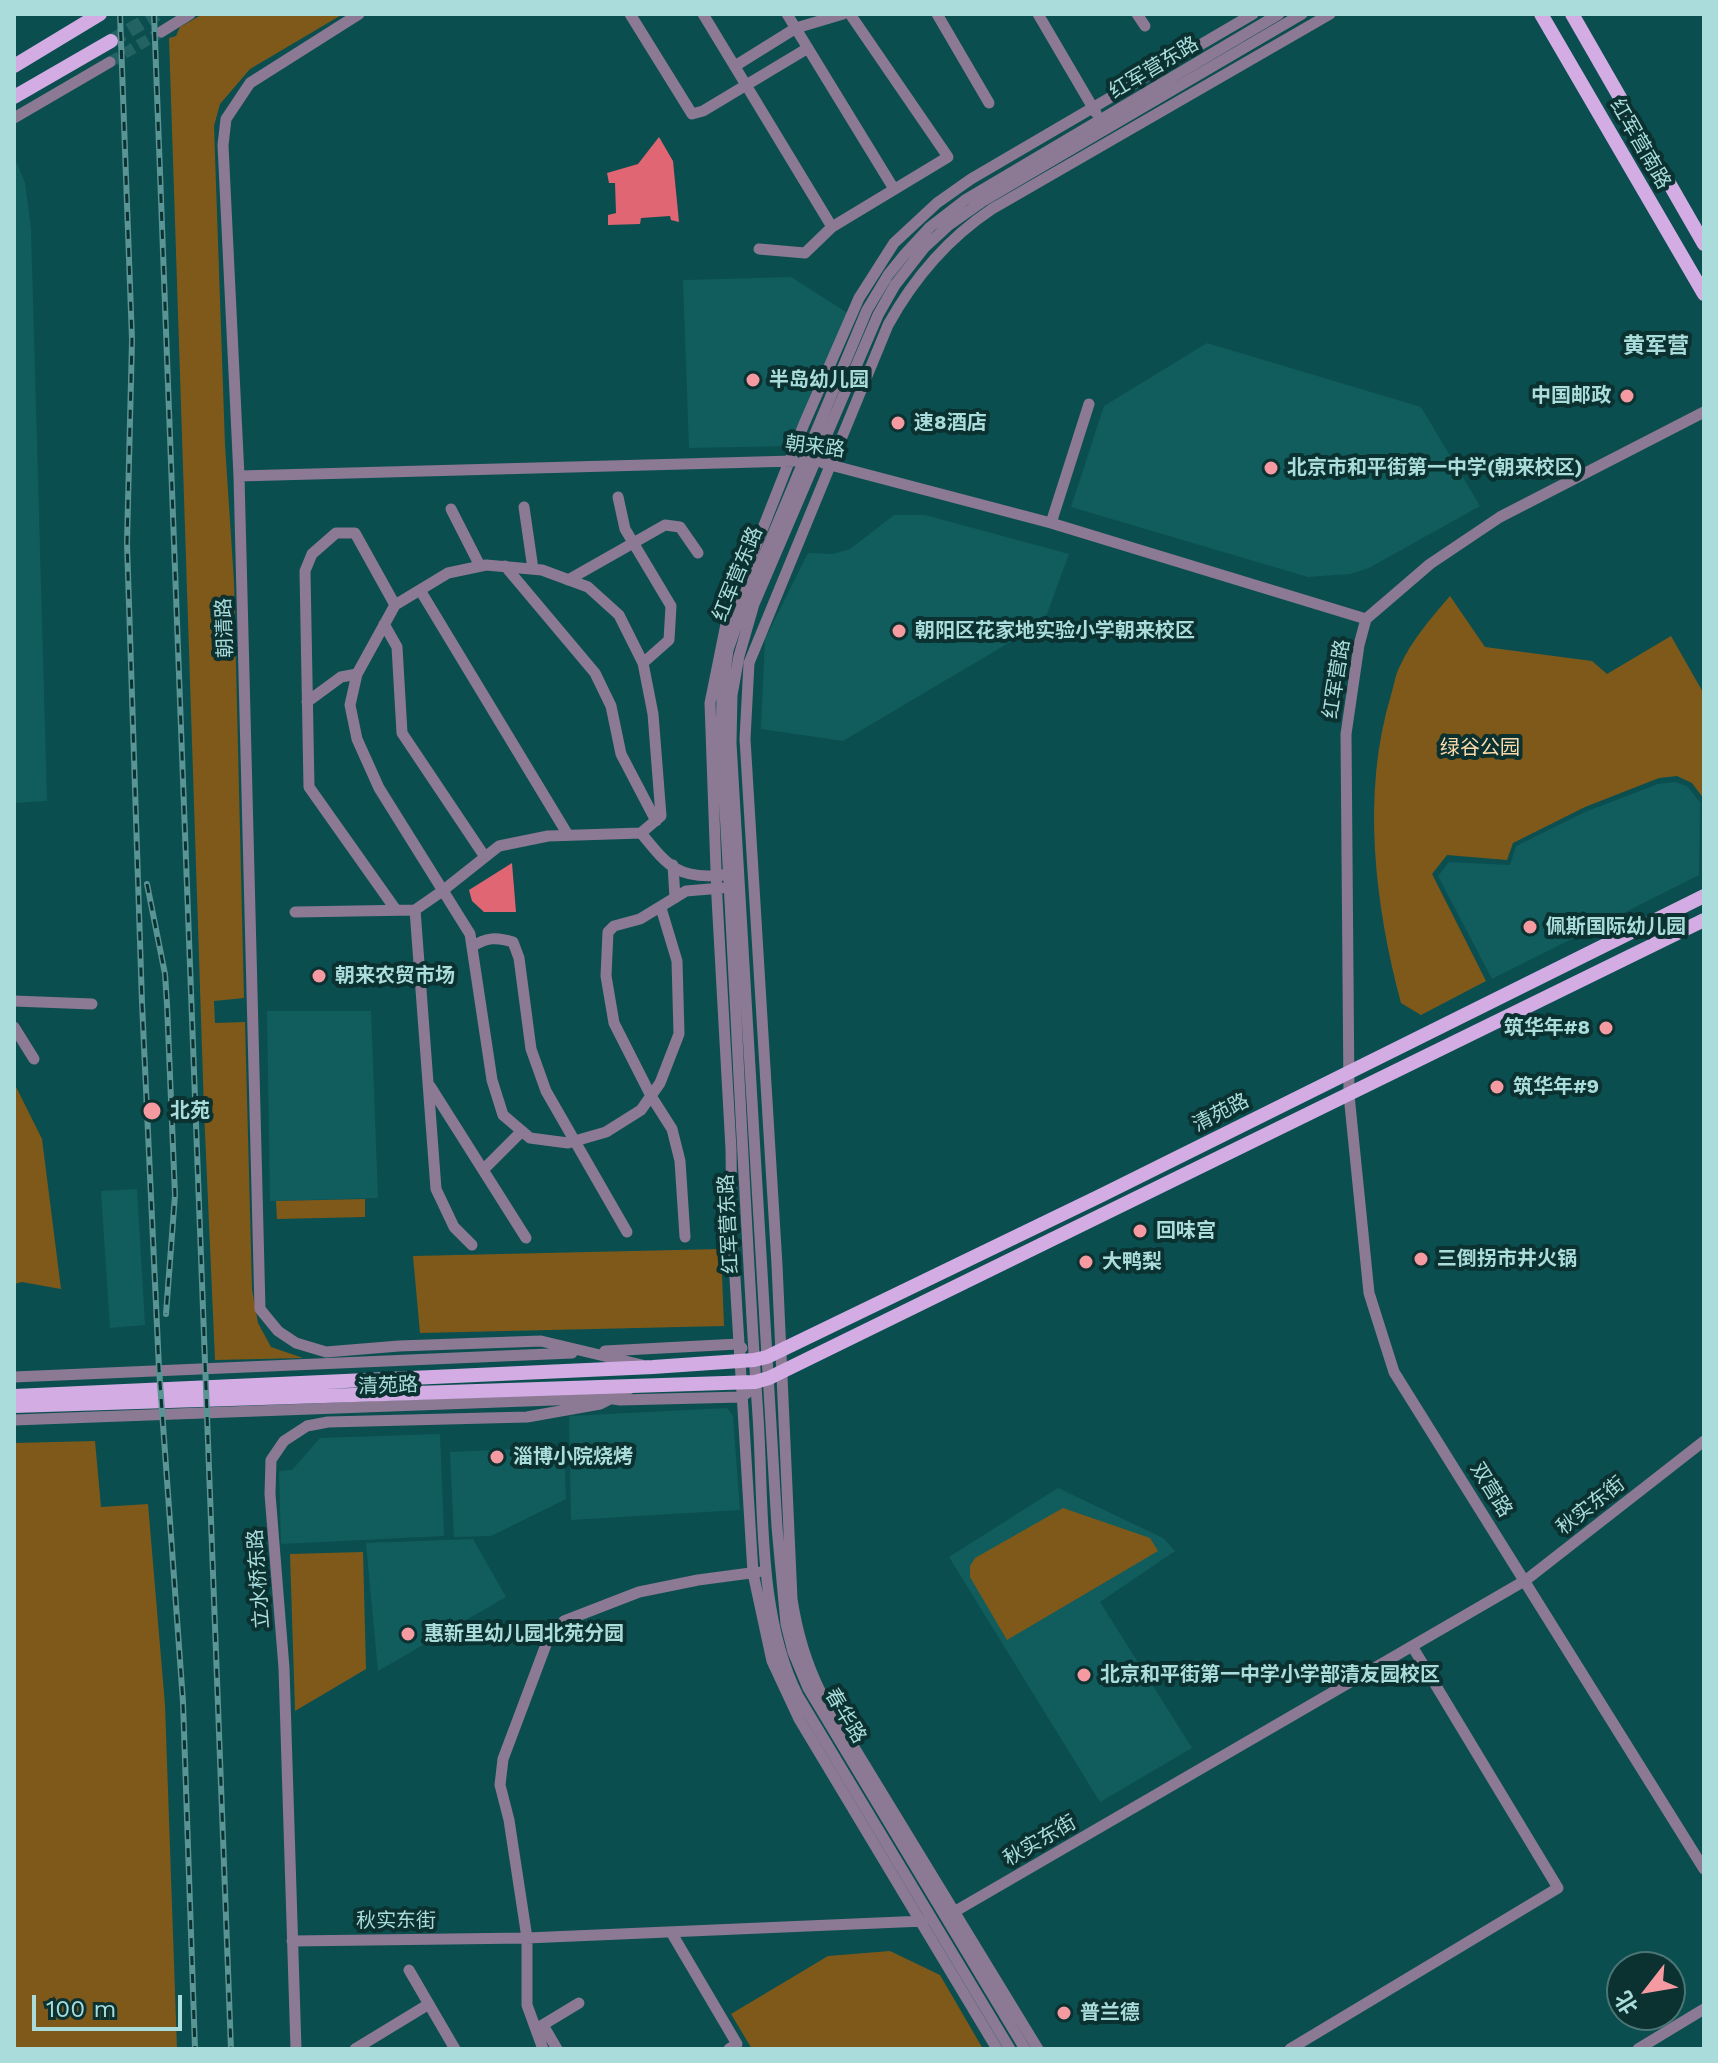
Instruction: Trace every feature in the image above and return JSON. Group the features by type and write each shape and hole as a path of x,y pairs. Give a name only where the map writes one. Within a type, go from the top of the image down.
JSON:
{"main road":[{"path":"14,66 100,14"},
{"name":"红军营南路","path":"1541,14 1704,294"},
{"name":"红军营南路","path":"1572,14 1704,244"},
{"path":"14,97 111,41"},
{"name":"清苑路","path":"14,1396 653,1367 760,1357 1105,1193 1704,896"},
{"name":"清苑路","path":"14,1406 758,1382 1704,920"}],"street":[{"path":"161,32 190,14"},
{"name":"朝清路","path":"359,14 250,83 226,119 223,145 239,476 260,1309 278,1331 296,1343 326,1352 541,1341 590,1352"},
{"path":"630,14 692,114 703,111 808,48"},
{"path":"703,14 832,227"},
{"path":"787,14 894,189"},
{"path":"735,66 796,28 843,14"},
{"path":"759,249 805,253 832,227 948,157 850,14"},
{"path":"937,14 989,103"},
{"path":"1038,14 1112,141"},
{"path":"1137,14 1145,26"},
{"path":"760,1357 740,1345 716,882 710,727 714,674 727,619 847,323 894,243 937,203 971,179 1253,14"},
{"name":"红军营东路","path":"1103,125 1279,14"},
{"name":"红军营东路","path":"760,1357 734,874 721,743 722,695 728,650 745,601 809,462 867,310 888,275 930,227 965,200 1302,14"},
{"path":"997,2049 783,1689 772,1661 753,1573 760,1357 754,877 745,739 749,663 888,325 907,291 936,256 964,229 992,209 1330,14"},
{"path":"14,118 110,62"},
{"path":"1051,523 1089,404"},
{"name":"红军营路","path":"1349,1095 1346,734 1359,645 1366,619 1440,557 1500,517 1704,412"},
{"name":"朝来路","path":"239,476 790,461 830,464 1051,523 1366,619"},
{"path":"618,497 625,529 671,606 669,640 643,663"},
{"path":"524,507 533,569"},
{"path":"451,509 480,566"},
{"path":"568,580 665,525 680,527 698,553"},
{"path":"395,605 355,533 336,533 312,554 305,571 309,787 396,910"},
{"path":"295,912 415,910 441,892 499,846 548,836 641,833 661,816 653,714 643,663 619,615 588,587 533,569 480,566 448,573 395,605 357,674 350,705 357,739 379,788 441,892 470,934 492,1080 503,1115 530,1138 568,1143 606,1132 641,1110 660,1083 679,1034 677,961 661,908"},
{"path":"505,566 595,673 611,706 621,754 656,821"},
{"path":"420,590 568,835"},
{"path":"384,624 397,647 402,733 485,857"},
{"path":"307,702 341,677 357,674"},
{"path":"641,833 659,855 686,875 734,887 754,877"},
{"path":"673,865 675,898"},
{"path":"685,1237 680,1161 672,1129 651,1096 614,1023 606,976 608,932 614,926 640,919 661,908 686,891 734,874 754,877"},
{"path":"415,910 436,1189 454,1227 472,1245"},
{"path":"472,947 480,941 497,937 513,942 519,958 531,1049 546,1091 627,1232"},
{"path":"14,1001 92,1004"},
{"path":"14,1027 34,1059"},
{"path":"428,1083 526,1238"},
{"name":"双营路","path":"1349,1095 1369,1293 1394,1372 1704,1869"},
{"path":"483,1170 522,1131"},
{"name":"清苑路","path":"14,1377 740,1345"},
{"path":"590,1352 653,1367"},
{"name":"春华路","path":"760,1357 758,1382 767,1571 773,1626 793,1686 944,1918 1010,2049"},
{"name":"春华路","path":"758,1382 789,1639 808,1688 1025,2049"},
{"name":"清苑路","path":"14,1420 607,1398 620,1400 758,1382"},
{"path":"607,1398 638,1385"},
{"name":"立水桥东路","path":"296,2049 284,1668 270,1494 271,1460 284,1441 307,1426 328,1422 527,1417 600,1404 607,1398"},
{"name":"秋实东街","path":"292,1941 527,1938 944,1918 1526,1580 1704,1441"},
{"path":"557,2049 527,2005 527,1938 509,1820 500,1785 503,1759 547,1642 564,1621 639,1592 767,1571"},
{"path":"1290,2049 1558,1888 1412,1646"},
{"path":"944,1918 1038,2049"},
{"path":"671,1932 737,2044 729,2049"},
{"path":"409,1970 455,2049"},
{"path":"540,2027 579,2003"},
{"path":"355,2049 429,2004"},
{"path":"1638,2049 1704,2009"},
{"path":"540,2027 543,2049"}],"shaded area":[{"path":"659,137 673,161 679,222 671,220 670,216 641,218 640,224 608,225 608,215 616,213 615,183 609,183 607,173 638,164"},
{"path":"14,156 25,183 31,229 47,801 14,803"},
{"name":"半岛幼儿园","path":"791,277 849,314 790,446 689,448 683,280"},
{"name":"北京市和平街第一中学(朝来校区)","path":"1207,343 1421,407 1480,506 1369,568 1350,574 1308,577 1071,507 1104,406"},
{"name":"朝阳区花家地实验小学朝来校区","path":"894,515 925,515 1069,554 1044,622 843,741 761,729 765,639 808,553 833,554 850,549"},
{"name":"佩斯国际幼儿园","path":"1675,782 1687,786 1700,802 1699,875 1492,979 1438,876 1449,862 1510,865 1516,846 1585,812 1658,784"},
{"path":"512,863 516,912 484,912 472,901 469,890"},
{"path":"267,1011 371,1011 378,1198 270,1201"},
{"path":"137,1189 145,1325 110,1328 101,1191"},
{"path":"727,1408 733,1416 740,1510 571,1520 569,1416"},
{"path":"440,1434 444,1536 281,1544 279,1471 292,1470 320,1438"},
{"path":"564,1447 566,1499 491,1536 454,1537 450,1452"},
{"name":"北京和平街第一中学小学部清友园校区","path":"1058,1488 1163,1538 1175,1551 1100,1602 1192,1748 1100,1802 949,1557"},
{"name":"惠新里幼儿园北苑分园","path":"473,1539 506,1597 378,1671 366,1543"}],"green space":[{"path":"203,14 343,14 250,69 220,104 214,126 225,445 234,582 244,998 214,1001 215,1023 245,1022 252,1289 258,1323 271,1347 303,1358 215,1360 169,38 176,36 180,27"},
{"name":"绿谷公园","path":"1450,596 1485,647 1592,661 1607,674 1671,636 1704,694 1704,799 1692,783 1677,776 1659,778 1585,807 1513,843 1507,860 1447,855 1432,874 1486,981 1421,1015 1401,1003 1384,927 1375,849 1376,771 1398,669 1416,638"},
{"path":"14,1083 42,1139 61,1289 22,1282 14,1284"},
{"path":"365,1199 365,1217 277,1219 276,1201"},
{"path":"721,1249 724,1326 420,1333 413,1256"},
{"path":"95,1441 101,1507 148,1504 165,1705 177,2049 14,2049 14,1443"},
{"path":"1063,1508 1150,1538 1158,1551 1007,1640 970,1577 970,1566 975,1558"},
{"path":"363,1552 366,1669 295,1711 290,1554"},
{"path":"890,1951 940,1975 983,2049 752,2049 731,2014 828,1956"}],"tunnel":[{"path":"111,41 157,14"},
{"path":"110,62 161,32"}],"railway":[{"path":"120,14 132,340 127,543 142,1003 159,1369 183,1702 195,2049"},
{"path":"154,14 231,2049"},
{"path":"147,884 165,974 167,1004 175,1195 166,1314"}],"place":[{"name":"半岛幼儿园","path":"753,380"},
{"name":"中国邮政","path":"1627,396"},
{"name":"速8酒店","path":"898,423"},
{"name":"北京市和平街第一中学(朝来校区)","path":"1271,468"},
{"name":"朝阳区花家地实验小学朝来校区","path":"899,631"},
{"name":"佩斯国际幼儿园","path":"1530,927"},
{"name":"朝来农贸市场","path":"319,976"},
{"name":"筑华年#8","path":"1606,1028"},
{"name":"筑华年#9","path":"1497,1087"},
{"name":"北苑","path":"152,1111"},
{"name":"回味宫","path":"1140,1231"},
{"name":"三倒拐市井火锅","path":"1421,1259"},
{"name":"大鸭梨","path":"1086,1262"},
{"name":"淄博小院烧烤","path":"497,1457"},
{"name":"惠新里幼儿园北苑分园","path":"408,1634"},
{"name":"北京和平街第一中学小学部清友园校区","path":"1084,1675"},
{"name":"普兰德","path":"1064,2013"}],"district":[{"name":"黄军营","path":"1656,347"}]}
